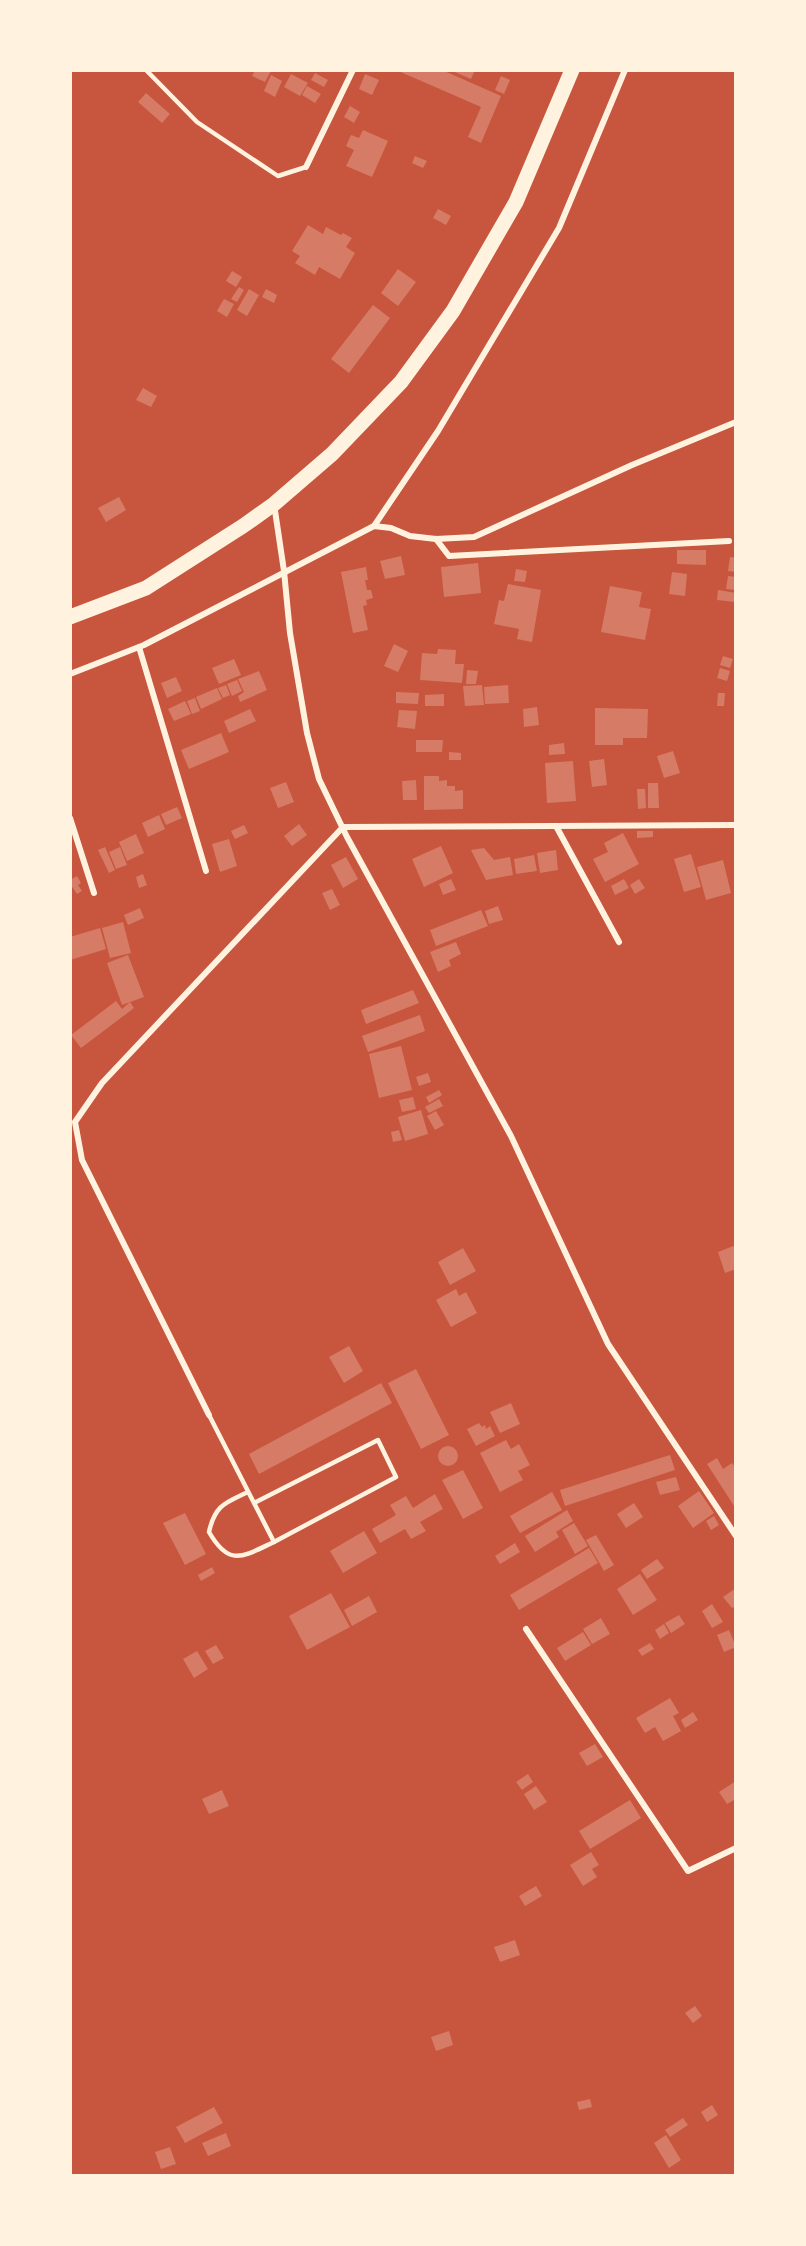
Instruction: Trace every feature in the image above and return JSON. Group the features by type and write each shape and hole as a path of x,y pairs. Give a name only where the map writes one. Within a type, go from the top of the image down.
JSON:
{"main road":[{"path":"70,617 147,588 274,504 332,454 401,382 453,311 516,202 572,70"}],"street":[{"path":"306,167 353,70"},
{"path":"70,674 140,646 374,526 438,431 560,228 625,70"},
{"path":"374,526 391,528 410,536 436,539 474,537 632,465 735,422"},
{"path":"274,504 290,633 307,733 319,779 511,1136 608,1344 735,1536"},
{"path":"436,539 449,556 729,542"},
{"path":"140,646 206,871"},
{"path":"70,818 94,893"},
{"path":"210,1414 82,1160 75,1122 102,1083 343,827 735,825"},
{"path":"556,826 619,942"},
{"path":"526,1629 688,1872 735,1848"}],"lane":[{"path":"146,70 197,122 278,176 306,167"},
{"path":"210,1414 274,1542"},
{"path":"249,1492 221,1505 212,1516 208,1532 218,1548 230,1555 246,1556 396,1477 378,1440 254,1503"}],"building":[{"path":"255,70 271,71 265,82 252,76"},
{"path":"396,70 442,70 501,96 481,143 468,137 481,107"},
{"path":"450,70 475,70 471,79"},
{"path":"315,73 328,80 324,87 311,80"},
{"path":"291,74 308,83 300,96 284,87"},
{"path":"365,74 379,80 372,95 359,89"},
{"path":"271,75 282,81 275,97 264,91"},
{"path":"501,76 510,80 504,94 495,90"},
{"path":"307,86 321,94 315,103 302,95"},
{"path":"146,93 170,114 162,123 138,102"},
{"path":"350,106 360,112 354,123 344,117"},
{"path":"363,130 388,141 372,177 346,166 354,150 346,146 351,135 359,138"},
{"path":"415,156 427,161 423,168 412,163"},
{"path":"438,209 451,216 446,225 433,218"},
{"path":"308,225 323,234 326,227 352,238 346,247 355,253 340,279 319,267 315,275 295,263 300,256 292,251"},
{"path":"398,269 416,282 398,306 381,293"},
{"path":"232,271 242,277 236,287 226,281"},
{"path":"239,287 244,290 237,302 231,299"},
{"path":"249,289 259,295 247,316 237,310"},
{"path":"266,289 277,295 274,303 262,297"},
{"path":"224,299 234,304 227,317 217,311"},
{"path":"373,305 390,318 349,373 331,359"},
{"path":"143,388 157,396 151,407 136,400"},
{"path":"119,497 126,510 106,522 98,508"},
{"path":"677,550 706,550 706,565 677,564"},
{"path":"401,556 405,575 385,579 380,561"},
{"path":"730,557 736,558 736,572 728,571"},
{"path":"478,563 481,593 444,597 441,567"},
{"path":"366,567 367,590 371,590 373,598 366,600 367,605 363,606 368,630 353,633 341,572"},
{"path":"516,569 527,571 525,582 514,581"},
{"path":"672,572 687,574 685,596 669,594"},
{"path":"728,576 736,577 736,590 726,589"},
{"path":"508,584 541,590 532,642 517,639 519,629 494,624 499,600 504,601"},
{"path":"610,586 642,592 639,607 651,609 645,640 601,632"},
{"path":"718,590 736,593 735,602 717,600"},
{"path":"394,644 408,651 398,672 384,666"},
{"path":"438,649 456,650 455,664 464,664 462,683 420,680 422,653 437,654"},
{"path":"723,656 733,659 730,668 720,665"},
{"path":"234,659 241,675 219,684 212,668"},
{"path":"720,668 730,671 727,681 717,678"},
{"path":"467,670 478,671 476,684 466,684"},
{"path":"259,671 267,690 240,702 238,696 244,692 238,679"},
{"path":"176,677 182,691 167,698 161,683"},
{"path":"237,680 242,691 232,696 227,684"},
{"path":"226,685 230,695 223,698 218,688"},
{"path":"482,685 484,705 465,706 463,686"},
{"path":"508,685 509,703 485,704 484,687"},
{"path":"217,688 222,699 201,709 196,697"},
{"path":"396,692 419,693 418,704 396,703"},
{"path":"718,693 725,693 724,706 717,706"},
{"path":"444,694 444,706 425,706 425,695"},
{"path":"195,698 200,711 192,714 187,701"},
{"path":"185,701 191,714 174,721 168,709"},
{"path":"537,707 539,725 524,727 523,709"},
{"path":"595,708 648,709 647,738 623,738 623,745 595,745"},
{"path":"250,709 256,721 229,733 224,721"},
{"path":"399,710 417,711 415,729 397,727"},
{"path":"221,733 229,752 189,769 181,750"},
{"path":"416,740 443,740 442,752 416,752"},
{"path":"564,743 565,754 549,755 549,745"},
{"path":"673,751 680,773 664,778 657,756"},
{"path":"449,752 461,753 461,760 449,760"},
{"path":"604,759 607,785 592,787 589,761"},
{"path":"573,761 576,801 547,803 545,763"},
{"path":"424,776 439,776 439,781 447,780 447,786 455,786 455,791 463,790 463,809 424,810"},
{"path":"416,780 417,800 403,800 402,781"},
{"path":"286,782 294,802 278,808 270,788"},
{"path":"648,783 658,783 659,808 648,808"},
{"path":"637,789 645,789 646,808 638,809"},
{"path":"177,807 182,818 166,825 161,814"},
{"path":"159,815 165,829 148,837 142,823"},
{"path":"299,824 307,835 292,846 284,836"},
{"path":"244,825 248,833 235,839 231,831"},
{"path":"637,831 653,831 653,837 637,838"},
{"path":"623,833 639,864 605,882 593,859 608,852 604,843"},
{"path":"136,834 144,853 127,861 119,842"},
{"path":"229,839 237,866 220,872 212,844"},
{"path":"441,846 453,873 424,887 412,859"},
{"path":"105,847 115,870 109,873 98,850"},
{"path":"120,847 127,865 116,869 109,852"},
{"path":"484,848 494,860 510,857 513,875 486,880 471,850"},
{"path":"556,850 558,870 540,873 537,853"},
{"path":"691,854 701,887 684,892 674,859"},
{"path":"534,855 537,871 516,874 514,859"},
{"path":"346,857 358,879 343,888 331,865"},
{"path":"723,860 731,893 706,900 697,867"},
{"path":"143,874 147,885 139,888 136,877"},
{"path":"77,876 81,883 78,885 82,891 77,894 70,880"},
{"path":"451,879 456,890 443,895 439,884"},
{"path":"624,879 629,888 615,895 611,886"},
{"path":"639,879 645,888 635,894 630,885"},
{"path":"332,889 340,905 330,910 322,893"},
{"path":"498,906 503,920 489,924 485,911"},
{"path":"140,908 144,918 128,925 124,915"},
{"path":"481,910 488,926 436,946 430,930"},
{"path":"123,922 131,953 110,958 102,928"},
{"path":"100,928 106,949 70,960 70,937"},
{"path":"456,942 461,954 449,960 451,966 438,972 430,952"},
{"path":"128,955 144,997 122,1005 107,963"},
{"path":"413,990 419,1003 366,1024 361,1010"},
{"path":"116,1001 122,1009 130,1002 134,1008 81,1048 71,1035"},
{"path":"420,1015 425,1031 368,1052 362,1036"},
{"path":"401,1046 412,1090 379,1098 369,1054"},
{"path":"428,1073 431,1082 419,1086 416,1077"},
{"path":"439,1090 442,1095 429,1103 426,1097"},
{"path":"413,1097 416,1109 402,1112 399,1100"},
{"path":"439,1099 443,1106 429,1113 425,1107"},
{"path":"421,1110 428,1134 405,1141 398,1117"},
{"path":"436,1111 444,1125 435,1130 427,1116"},
{"path":"399,1130 402,1140 393,1142 391,1132"},
{"path":"736,1245 736,1269 725,1273 718,1252"},
{"path":"463,1248 476,1271 450,1285 438,1262"},
{"path":"456,1289 459,1296 466,1292 477,1313 451,1327 436,1300"},
{"path":"349,1346 363,1371 344,1383 329,1357"},
{"path":"416,1369 449,1435 421,1449 388,1383"},
{"path":"381,1383 392,1403 259,1474 249,1454"},
{"path":"511,1403 520,1424 500,1433 490,1412"},
{"path":"479,1423 482,1427 485,1425 486,1429 490,1426 495,1436 476,1446 467,1429"},
{"path":"506,1440 511,1449 519,1444 530,1465 518,1471 523,1480 500,1492 480,1453"},
{"path":"444,1446 452,1446 458,1452 458,1460 452,1466 444,1466 438,1460 438,1452"},
{"path":"670,1455 675,1470 565,1506 560,1490"},
{"path":"717,1458 723,1469 732,1463 736,1469 736,1509 707,1464"},
{"path":"463,1470 483,1508 463,1519 442,1480"},
{"path":"676,1477 680,1490 660,1495 656,1482"},
{"path":"699,1491 714,1513 693,1528 678,1506"},
{"path":"552,1492 562,1510 520,1533 510,1516"},
{"path":"435,1494 443,1509 420,1522 426,1531 411,1539 405,1529 380,1543 372,1529 396,1515 390,1505 406,1496 413,1508"},
{"path":"634,1503 643,1517 626,1528 617,1514"},
{"path":"567,1510 573,1521 556,1532 559,1537 535,1552 525,1536"},
{"path":"185,1513 206,1554 185,1565 163,1523"},
{"path":"714,1516 719,1525 711,1530 706,1521"},
{"path":"574,1523 588,1546 575,1554 562,1530"},
{"path":"364,1531 377,1553 343,1573 330,1551"},
{"path":"596,1535 614,1565 604,1571 586,1540"},
{"path":"515,1543 520,1552 500,1564 495,1556"},
{"path":"589,1548 598,1563 519,1610 510,1595"},
{"path":"657,1559 664,1568 647,1579 641,1570"},
{"path":"212,1567 215,1573 201,1581 198,1575"},
{"path":"640,1574 657,1600 633,1615 617,1589"},
{"path":"736,1588 736,1606 732,1608 723,1597"},
{"path":"331,1593 350,1627 307,1650 289,1616"},
{"path":"369,1596 377,1612 352,1626 344,1610"},
{"path":"712,1604 723,1622 712,1628 702,1611"},
{"path":"679,1615 685,1624 671,1633 665,1623"},
{"path":"601,1618 610,1634 592,1644 583,1629"},
{"path":"664,1624 669,1633 660,1639 655,1630"},
{"path":"729,1630 736,1647 724,1652 717,1635"},
{"path":"583,1632 591,1645 565,1661 557,1648"},
{"path":"650,1643 654,1649 642,1656 638,1650"},
{"path":"216,1645 224,1658 213,1664 205,1651"},
{"path":"197,1651 208,1669 194,1678 183,1659"},
{"path":"670,1698 679,1713 673,1716 681,1731 663,1741 655,1727 645,1733 636,1718"},
{"path":"693,1712 698,1720 685,1728 681,1720"},
{"path":"595,1744 603,1757 587,1766 579,1753"},
{"path":"528,1774 533,1782 522,1790 516,1782"},
{"path":"736,1781 736,1799 727,1804 719,1792"},
{"path":"536,1786 547,1802 534,1810 524,1794"},
{"path":"222,1790 229,1806 209,1814 202,1799"},
{"path":"630,1800 641,1818 590,1849 579,1831"},
{"path":"591,1852 599,1865 592,1869 597,1877 583,1886 570,1865"},
{"path":"536,1886 542,1896 525,1906 519,1896"},
{"path":"515,1940 520,1955 500,1962 494,1947"},
{"path":"695,2006 702,2016 693,2023 685,2013"},
{"path":"449,2031 453,2045 436,2051 431,2037"},
{"path":"590,2099 592,2107 579,2110 577,2102"},
{"path":"712,2105 718,2115 707,2122 701,2112"},
{"path":"214,2107 223,2123 185,2143 176,2127"},
{"path":"683,2118 688,2125 670,2137 665,2130"},
{"path":"226,2133 231,2146 208,2156 202,2143"},
{"path":"666,2135 681,2160 669,2168 654,2143"},
{"path":"170,2147 176,2164 161,2169 155,2152"}]}
